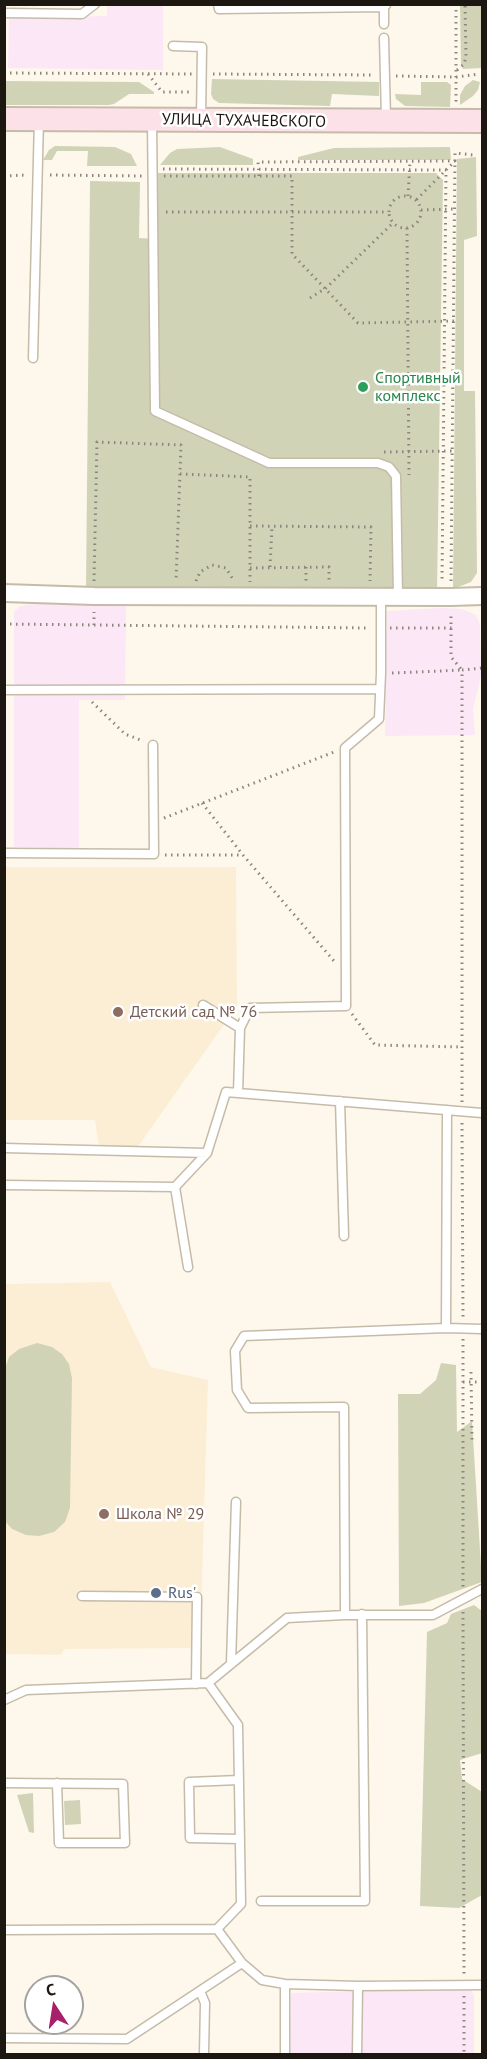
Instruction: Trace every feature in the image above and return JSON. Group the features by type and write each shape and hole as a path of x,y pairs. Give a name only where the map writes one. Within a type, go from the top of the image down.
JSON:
{"street":[{"name":"УЛИЦА ТУХАЧЕВСКОГО","path":"4,119 483,121"},
{"path":"4,593 94,596 390,597 446,590 483,596"}],"lane":[{"path":"4,19 5,4"},
{"path":"5,13 82,14 95,4"},
{"path":"219,4 219,9 385,6 384,24"},
{"path":"384,38 387,122"},
{"path":"173,46 202,47 201,121"},
{"path":"33,358 39,119"},
{"path":"152,120 154,411 269,463 378,463 389,467 396,476 390,597 382,628 379,719 345,748 346,1006 250,1008 240,1028 238,1093"},
{"path":"4,690 380,689"},
{"path":"4,853 154,855 153,745"},
{"path":"203,1005 240,1028"},
{"path":"4,1185 175,1187 207,1153 226,1092 483,1113"},
{"path":"340,1101 344,1236"},
{"path":"446,1328 447,1110"},
{"path":"4,1148 207,1153"},
{"path":"175,1187 188,1267"},
{"path":"345,1615 344,1407 248,1408 237,1390 235,1351 244,1336 446,1328 483,1329"},
{"path":"231,1664 236,1502"},
{"path":"4,1700 26,1690 208,1683 287,1618 362,1614 433,1615 483,1589"},
{"path":"82,1596 197,1597 196,1684"},
{"path":"261,1901 365,1901 362,1614"},
{"path":"4,1930 217,1929 241,1904 237,1725 208,1683"},
{"path":"239,1780 189,1782 190,1838 240,1839"},
{"path":"4,1783 123,1784 125,1843 59,1842 57,1784"},
{"path":"217,1929 242,1963 262,1980 285,1984 358,1986 483,1985"},
{"path":"4,2038 127,2039 242,1963"},
{"path":"285,1984 285,2055"},
{"path":"357,2055 358,1986"},
{"path":"200,1991 205,2003 204,2055"}],"path":[{"path":"456,4 456,105"},
{"path":"457,70 464,64 466,57 465,4"},
{"path":"4,73 457,77 478,74"},
{"path":"148,74 162,92 201,92"},
{"path":"446,590 452,451 454,153 473,155"},
{"path":"408,196 410,161"},
{"path":"259,176 258,162 454,161"},
{"path":"416,200 454,161"},
{"path":"4,176 259,169 446,170"},
{"path":"446,170 443,451 446,590 452,628 451,657 462,670 464,2055"},
{"path":"152,172 292,176 292,254 358,323 454,321"},
{"path":"408,196 416,200 421,210 420,219 407,228 399,227 393,223 388,212 390,205 394,199 408,196"},
{"path":"421,210 454,209"},
{"path":"165,221 166,212 388,212"},
{"path":"310,298 326,288 393,223"},
{"path":"407,228 409,476"},
{"path":"94,583 97,442 181,445 176,583"},
{"path":"378,452 452,451"},
{"path":"180,474 250,477 250,583"},
{"path":"250,526 371,527 370,583"},
{"path":"270,567 272,526"},
{"path":"196,583 200,572 212,565 226,568 234,579 234,583"},
{"path":"306,567 306,583"},
{"path":"250,568 329,567 329,583"},
{"path":"431,583 446,590"},
{"path":"4,624 452,628"},
{"path":"381,673 483,669"},
{"path":"80,689 125,734 153,745"},
{"path":"154,822 345,748"},
{"path":"202,803 243,855 346,975"},
{"path":"154,855 243,855"},
{"path":"346,1006 375,1045 462,1047"},
{"path":"471,1372 472,1440"},
{"path":"463,1382 483,1382"}],"shaded area":[{"path":"107,5 163,5 163,70 8,68 9,18 107,16"},
{"path":"34,604 126,606 125,700 79,700 79,849 14,847 14,612 20,606"},
{"path":"462,609 476,615 480,624 481,676 473,709 475,735 385,736 387,611"},
{"name":"Детский сад № 76","path":"4,867 236,867 237,1006 137,1148 99,1147 95,1120 5,1120"},
{"name":"Школа № 29","path":"110,1282 151,1367 208,1380 200,1648 64,1649 61,1655 5,1654 5,1284"},
{"path":"471,1989 474,1996 474,2054 290,2054 291,1993"}],"green space":[{"path":"460,5 482,5 482,68 463,69 461,65"},
{"path":"212,79 379,82 379,96 332,94 330,106 219,103 213,99 211,94"},
{"path":"473,80 480,82 478,90 460,105 460,95 465,86"},
{"path":"5,81 139,82 154,94 129,94 109,105 6,105"},
{"path":"421,82 447,82 451,85 450,107 405,106 396,99 395,94 421,95"},
{"path":"55,146 115,147 131,154 137,166 87,166 88,151 57,151 52,160 43,160 49,150"},
{"path":"220,147 253,159 253,165 160,165 170,153 177,149"},
{"path":"450,147 451,160 298,160 298,157 334,148"},
{"path":"476,157 477,236 464,240 464,391 475,391 477,573 471,582 453,589 457,159"},
{"path":"157,173 436,173 443,180 437,593 86,589 90,181 140,182 139,238 158,239"},
{"path":"37,1343 52,1347 62,1354 69,1364 72,1378 70,1508 65,1522 54,1532 39,1536 26,1535 12,1529 4,1520 5,1369 9,1357 19,1349"},
{"path":"441,1363 456,1365 457,1432 472,1421 482,1582 424,1603 399,1606 398,1394 420,1394 436,1380"},
{"path":"474,1605 482,1611 482,1753 460,1760 462,1779 482,1792 482,1895 459,1908 420,1906 427,1632 447,1623 451,1614"},
{"path":"33,1793 34,1833 29,1832 17,1795"},
{"path":"80,1800 81,1824 65,1825 64,1801"}],"place":[{"name":"Спортивный комплекс","path":"363,387"},
{"name":"Детский сад № 76","path":"118,1012"},
{"name":"Школа № 29","path":"104,1514"},
{"name":"Rus'","path":"156,1593"}]}
